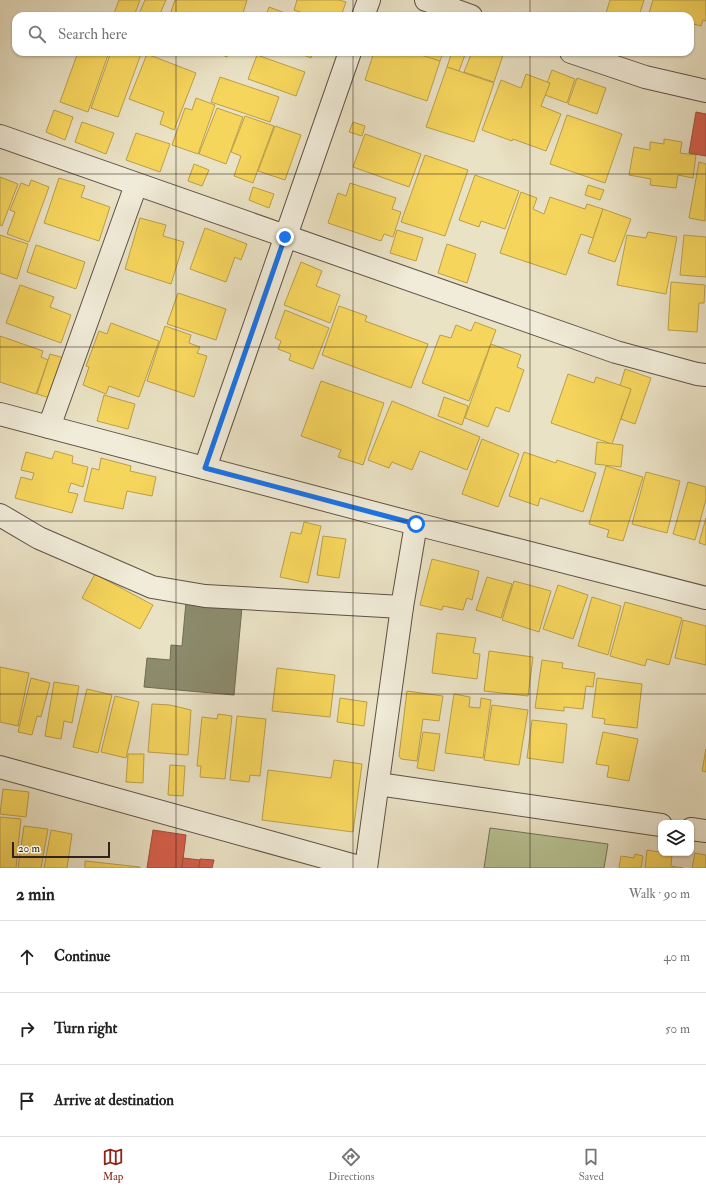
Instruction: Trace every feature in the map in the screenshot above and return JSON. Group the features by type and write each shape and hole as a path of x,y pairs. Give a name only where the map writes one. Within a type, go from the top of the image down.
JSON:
{"street":[{"path":"364,12 369,0"},
{"path":"426,0 460,12"},
{"path":"205,468 349,56"},
{"path":"583,56 645,77 706,91"},
{"path":"0,136 136,185 616,352 697,374 706,375"},
{"path":"49,427 136,185"},
{"path":"0,414 416,524 706,598"},
{"path":"0,515 39,538 152,587 205,596 402,607"},
{"path":"366,868 402,607 416,524"},
{"path":"0,768 363,868"},
{"path":"378,784 658,825"},
{"path":"694,829 706,831"}],"green space":[{"path":"490,828 608,844 604,868 484,868"}],"building: Homes":[{"path":"119,0 140,0 136,12 114,12"},
{"path":"145,0 166,0 161,12 140,12"},
{"path":"175,0 247,0 243,12 171,12"},
{"path":"297,0 339,0 346,2 342,12 300,12 294,10"},
{"path":"610,0 644,0 640,12 606,12"},
{"path":"653,0 706,0 706,21 703,20 701,26 694,24 694,12 649,12"},
{"path":"269,7 282,12 267,12"},
{"path":"77,56 108,56 88,112 60,102"},
{"path":"110,56 140,56 118,117 91,108"},
{"path":"146,56 152,56 196,73 174,130 160,124 164,112 129,99"},
{"path":"257,56 305,72 296,96 248,79"},
{"path":"373,56 427,56 440,61 427,101 365,80"},
{"path":"424,56 442,56 440,61"},
{"path":"451,56 465,56 459,71 447,67"},
{"path":"470,56 503,56 494,82 464,72"},
{"path":"447,67 494,83 474,142 426,127"},
{"path":"552,70 575,79 567,103 545,95 550,83 547,83"},
{"path":"526,74 550,83 541,106 561,114 546,151 482,130 501,80 521,88"},
{"path":"220,77 279,97 270,122 211,102"},
{"path":"577,78 606,88 597,114 568,104"},
{"path":"196,98 215,105 198,154 172,145 185,108 192,110"},
{"path":"217,108 243,117 226,164 199,154"},
{"path":"54,110 73,117 65,140 46,132"},
{"path":"567,115 622,134 605,183 550,164"},
{"path":"245,116 274,126 253,183 234,176 241,156 231,152"},
{"path":"82,122 114,133 106,154 75,142"},
{"path":"353,122 365,126 362,136 349,132"},
{"path":"275,126 301,135 285,180 258,171"},
{"path":"136,133 170,144 160,172 126,160"},
{"path":"365,134 421,154 409,187 353,167"},
{"path":"664,139 682,142 680,153 696,155 693,178 678,175 676,188 650,185 651,179 629,175 634,147 650,150 650,142 664,144"},
{"path":"425,155 468,170 445,236 401,222"},
{"path":"699,162 706,164 705,221 689,218"},
{"path":"194,164 209,170 202,186 188,181"},
{"path":"475,175 519,191 505,229 481,221 479,227 459,220"},
{"path":"0,177 18,184 2,226 0,225"},
{"path":"59,178 85,186 81,197 110,207 99,241 44,223"},
{"path":"31,180 49,187 29,242 7,234 15,212 10,210 21,183 29,186"},
{"path":"350,183 396,198 392,209 401,212 393,237 384,234 381,241 328,223 338,193 346,196"},
{"path":"588,185 604,190 600,200 585,195"},
{"path":"253,187 274,194 269,208 249,200"},
{"path":"521,192 537,198 533,209 544,214 550,197 585,209 587,204 603,209 593,238 581,234 566,275 500,253"},
{"path":"603,209 631,219 615,262 588,253"},
{"path":"140,218 166,225 163,236 184,242 171,284 125,269"},
{"path":"205,228 247,244 241,260 235,257 226,282 190,269"},
{"path":"397,230 423,238 416,261 390,253"},
{"path":"648,232 677,237 666,294 617,285 627,235 646,238"},
{"path":"0,235 28,244 17,279 0,273"},
{"path":"684,235 706,237 706,277 680,275"},
{"path":"447,244 476,254 467,283 438,273"},
{"path":"36,245 85,262 76,289 27,272"},
{"path":"301,262 322,271 316,286 340,295 330,323 284,305"},
{"path":"671,282 705,285 704,303 699,303 697,332 668,330"},
{"path":"20,285 54,297 50,307 71,315 61,343 6,323"},
{"path":"178,293 226,309 216,340 167,324"},
{"path":"339,306 367,316 365,321 428,344 411,388 322,355"},
{"path":"285,310 329,328 313,369 289,360 291,354 278,349 281,341 275,338"},
{"path":"475,322 496,330 469,401 422,383 440,335 451,338 456,325 471,331"},
{"path":"111,323 159,341 139,397 109,386 106,394 83,385 89,367 86,366 99,331 107,334"},
{"path":"165,326 191,335 189,343 200,347 197,353 207,356 194,397 147,381"},
{"path":"0,336 43,351 41,357 48,360 36,394 0,382"},
{"path":"491,344 521,355 517,367 524,370 509,412 496,407 488,427 465,418"},
{"path":"50,354 64,358 50,398 37,394"},
{"path":"625,369 651,378 635,424 621,419 631,389 620,386"},
{"path":"568,374 594,383 596,377 631,389 612,444 551,423"},
{"path":"321,381 384,403 363,465 338,457 341,450 301,436"},
{"path":"104,395 135,404 128,429 97,421"},
{"path":"444,397 468,406 462,425 438,416"},
{"path":"392,401 480,437 467,470 420,451 412,470 392,462 389,468 368,460"},
{"path":"482,439 519,454 498,507 462,494"},
{"path":"597,442 623,445 621,467 595,464"},
{"path":"55,451 73,456 72,463 88,467 83,487 71,483 68,492 78,494 72,513 15,498 21,477 32,480 34,473 21,470 26,452 52,459"},
{"path":"524,452 556,463 557,460 596,473 583,512 540,498 538,506 509,496"},
{"path":"101,458 131,466 130,471 156,477 152,496 127,491 123,509 84,501 92,468 99,470"},
{"path":"606,466 643,477 623,541 607,537 609,530 589,524"},
{"path":"646,472 680,481 667,533 632,524"},
{"path":"688,482 706,487 706,499 695,540 673,534"},
{"path":"706,518 706,545 699,543"},
{"path":"304,522 321,526 308,583 280,577 291,532 301,534"},
{"path":"323,536 346,539 339,578 317,575"},
{"path":"432,559 479,571 472,600 467,598 463,610 443,606 442,610 420,605"},
{"path":"95,574 153,605 140,629 82,598"},
{"path":"487,577 512,584 501,618 476,610"},
{"path":"514,581 551,591 539,632 502,620"},
{"path":"558,585 588,595 573,639 543,629"},
{"path":"592,597 621,606 608,655 578,646"},
{"path":"625,602 682,618 669,665 647,659 645,666 610,656"},
{"path":"683,620 706,626 706,665 675,658"},
{"path":"437,633 476,638 473,653 480,654 477,679 432,673"},
{"path":"489,651 533,657 528,696 484,691"},
{"path":"542,660 563,663 562,668 595,673 593,687 586,686 583,709 564,707 564,711 535,708"},
{"path":"0,667 29,673 18,726 0,722"},
{"path":"277,668 335,675 330,717 272,711"},
{"path":"31,678 50,683 41,717 37,716 32,735 18,732"},
{"path":"597,678 642,684 637,728 604,724 605,719 592,717"},
{"path":"54,682 79,686 72,723 64,721 61,739 45,736"},
{"path":"87,689 112,695 98,753 73,747"},
{"path":"407,691 443,696 439,721 423,719 417,761 401,759 399,756"},
{"path":"454,694 470,697 469,707 480,708 481,698 491,700 483,758 445,753"},
{"path":"115,696 139,702 126,758 101,752"},
{"path":"340,698 367,702 364,726 337,722"},
{"path":"152,704 170,705 191,710 188,755 148,752"},
{"path":"492,705 528,710 519,765 484,760"},
{"path":"218,714 232,716 225,779 200,777 201,766 197,766 202,717 217,719"},
{"path":"237,716 266,719 260,776 250,775 249,782 230,780"},
{"path":"532,720 567,724 563,763 527,758"},
{"path":"423,732 440,734 434,771 417,768"},
{"path":"603,732 638,739 629,781 607,777 609,766 596,764"},
{"path":"706,749 706,772 702,771"},
{"path":"128,754 144,754 143,783 126,782"},
{"path":"334,760 362,764 353,832 262,820 268,770 331,778"},
{"path":"170,765 185,766 183,796 168,795"},
{"path":"3,789 29,792 26,817 0,814"},
{"path":"0,817 21,819 16,868 0,868"},
{"path":"24,826 48,829 41,868 18,868"},
{"path":"51,830 72,834 67,868 44,868"},
{"path":"647,850 658,852 658,856 672,856 671,866 683,868 645,868"},
{"path":"695,853 706,855 706,868 692,868"},
{"path":"635,854 643,856 641,868 619,868 621,856 634,858"},
{"path":"85,861 140,867 140,868 85,868"}],"building: Shops":[{"path":"696,112 706,114 706,156 689,153"},
{"path":"153,830 186,835 182,868 147,868"},
{"path":"183,858 200,860 199,868 182,868"},
{"path":"200,859 214,860 212,868 199,868"}],"building: Industry":[{"path":"186,602 242,607 234,695 144,687 147,658 170,660 171,645 182,646"}],"route":[{"path":"285,237 205,468 416,524"}]}
